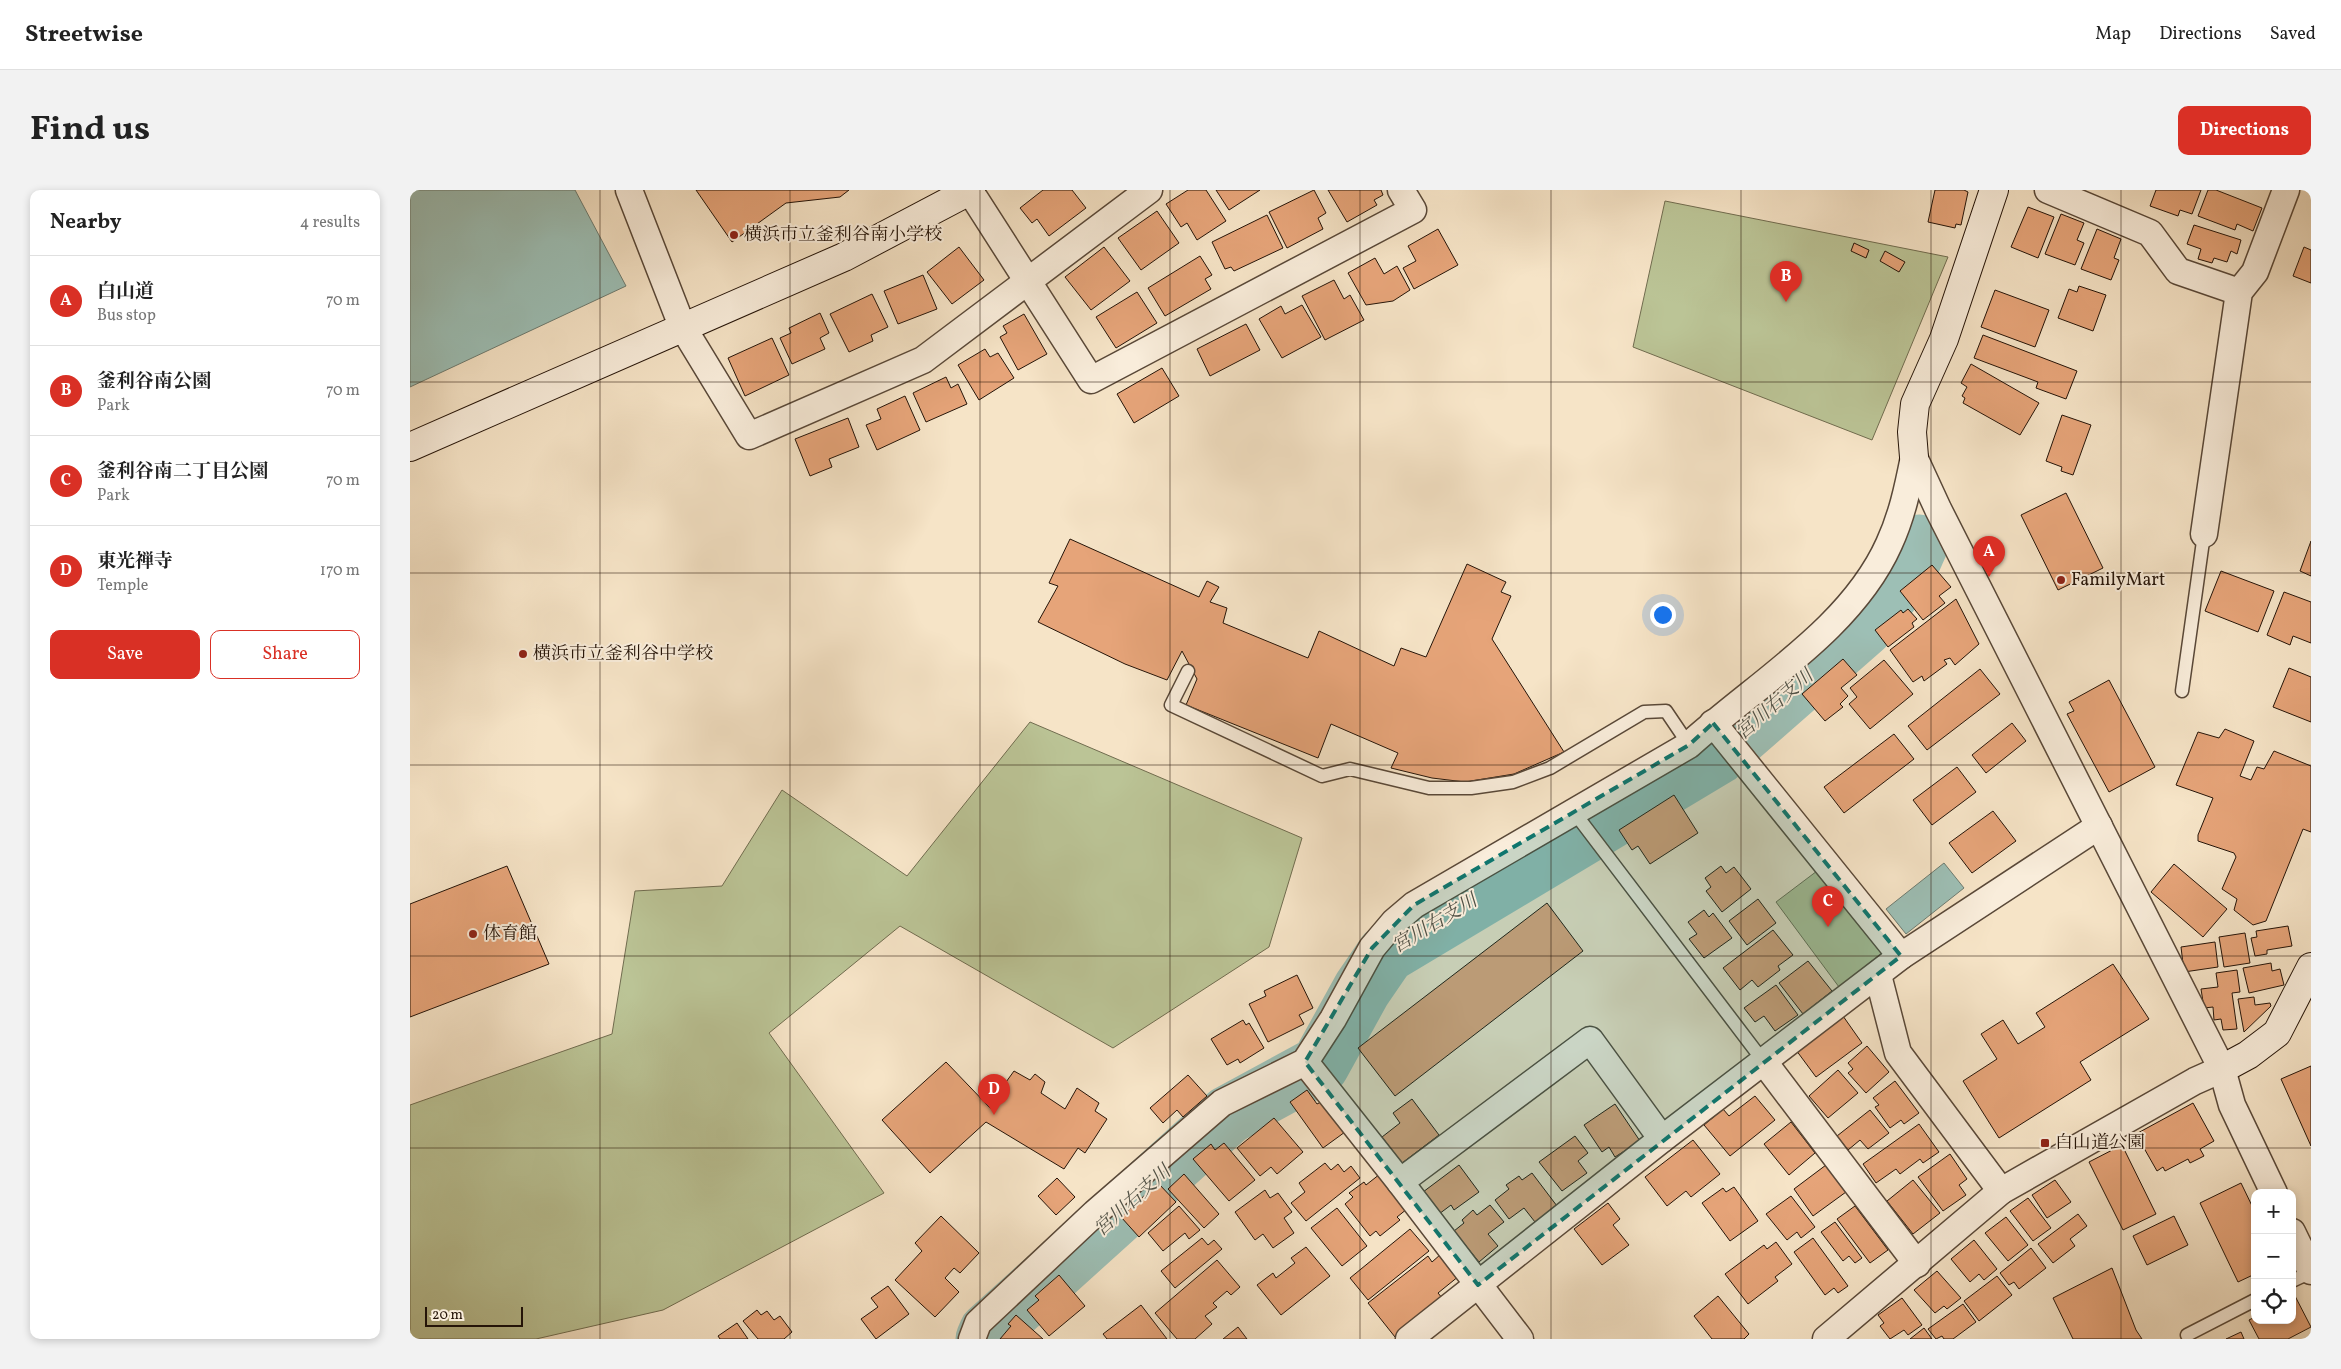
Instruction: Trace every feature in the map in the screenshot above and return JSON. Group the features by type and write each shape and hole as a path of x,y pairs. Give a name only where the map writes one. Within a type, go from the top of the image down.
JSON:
{"street":[{"path":"629,190 682,326 749,436 922,360 1149,190"},
{"path":"410,447 682,326 844,257 971,190 1091,380 1413,210 1400,190"},
{"path":"972,1339 978,1323 1096,1213 1222,1103 1310,1070 1333,1019 1372,948 1394,922 1414,905 1578,818 1689,745 1718,730 1856,599 1889,546 1905,503 1914,457 1912,432 1915,404 1944,339 1994,190"},
{"path":"2048,190 2150,233 2178,271 2239,292"},
{"path":"2204,534 2239,292 2255,272 2286,190"},
{"path":"1914,457 1938,509 2222,1069 2232,1105 2272,1189"},
{"path":"1718,730 1901,956"},
{"path":"1409,1339 1662,1139 1901,956 2099,826"},
{"path":"1878,975 1898,1053 2001,1191"},
{"path":"1826,1339 1854,1330 1917,1264 2001,1191 2196,1081 2248,1055 2277,1033 2309,977"},
{"path":"1400,1182 1590,1040 1662,1139"},
{"path":"1764,1062 1917,1264"},
{"path":"1310,1070 1400,1182 1520,1339"},
{"path":"2293,1234 2311,1272"}],"lane":[{"path":"2182,691 2204,534"},
{"path":"1188,671 1171,705 1322,776 1350,769 1429,788 1471,788 1513,782 1550,768 1644,712 1666,711 1689,745"},
{"path":"1578,818 1764,1062"},
{"path":"2296,1280 2311,1272"},
{"path":"2187,1334 2251,1302"}],"highlighted area":[{"path":"1713,723 1901,956 1478,1285 1305,1062 1372,948 1414,905 1689,745"}],"green space":[{"path":"1665,201 1948,257 1872,440 1633,347"},
{"path":"1030,722 1302,838 1269,947 1113,1048 900,926 769,1033 884,1193 663,1310 536,1339 410,1339 410,1105 612,1034 635,891 722,886 782,790 907,876"},
{"path":"1817,871 1882,953 1839,987 1776,902"}],"water":[{"path":"410,190 575,190 626,286 410,387"},
{"path":"1944,863 1964,888 1906,934 1886,909"}],"building":[{"path":"696,190 849,190 840,197 786,203 732,242"},
{"path":"1043,190 1072,190 1086,208 1049,236 1037,219 1032,223 1020,208"},
{"path":"1188,190 1206,190 1226,221 1197,240 1187,223 1181,227 1166,204"},
{"path":"1216,190 1260,190 1229,210"},
{"path":"1314,190 1326,213 1318,218 1323,229 1287,248 1269,212"},
{"path":"1328,190 1381,190 1383,195 1374,200 1377,205 1347,222"},
{"path":"1935,190 1964,190 1968,192 1961,225 1956,224 1955,228 1928,222"},
{"path":"2156,190 2201,190 2192,214 2180,210 2178,216 2150,206"},
{"path":"2208,190 2216,190 2262,208 2253,231 2237,224 2235,230 2198,216"},
{"path":"2028,207 2054,217 2038,258 2011,247"},
{"path":"1157,211 1179,243 1141,270 1118,238"},
{"path":"2061,214 2084,223 2077,240 2084,243 2075,265 2045,254"},
{"path":"1267,215 1283,248 1234,271 1231,267 1225,269 1212,242"},
{"path":"2194,225 2241,240 2237,254 2231,251 2227,262 2214,258 2212,263 2198,259 2201,249 2187,244"},
{"path":"1438,229 1458,265 1414,289 1403,268 1416,261 1408,246"},
{"path":"2097,229 2121,239 2114,258 2119,260 2111,280 2081,269"},
{"path":"1854,243 1869,250 1866,258 1851,251"},
{"path":"959,247 984,280 952,304 927,272"},
{"path":"1104,247 1130,281 1091,310 1065,277"},
{"path":"2304,247 2311,250 2311,283 2293,276"},
{"path":"1885,251 1905,262 1899,272 1880,261"},
{"path":"1200,256 1212,275 1205,279 1211,289 1165,316 1148,288"},
{"path":"1375,258 1384,274 1397,266 1410,290 1393,301 1366,305 1348,273"},
{"path":"923,275 937,309 898,324 884,291"},
{"path":"1334,280 1344,299 1350,295 1364,320 1325,340 1302,296"},
{"path":"2079,286 2106,295 2093,331 2058,318 2069,289 2077,292"},
{"path":"1995,290 2049,310 2035,347 1981,327"},
{"path":"1137,292 1157,323 1116,348 1096,317"},
{"path":"872,294 888,327 871,335 873,341 849,352 830,314"},
{"path":"1302,305 1321,337 1282,358 1259,319 1281,306 1285,314"},
{"path":"820,313 829,333 820,338 825,349 792,364 780,338 791,333 789,328"},
{"path":"1024,314 1047,354 1018,370 1000,337 1007,333 1003,326"},
{"path":"1246,324 1260,350 1210,376 1197,349"},
{"path":"1983,335 2077,371 2066,399 2036,388 2038,382 1974,358"},
{"path":"772,338 789,375 745,396 728,358"},
{"path":"985,349 990,357 998,353 1014,378 979,400 958,365"},
{"path":"1971,364 2039,403 2020,435 1963,403 1965,398 1962,396 1967,387 1961,383"},
{"path":"1162,368 1179,396 1134,423 1117,394"},
{"path":"946,377 951,388 958,384 967,404 926,422 913,393"},
{"path":"905,396 920,430 877,450 866,425 881,419 877,409"},
{"path":"2062,415 2091,425 2073,475 2061,471 2062,467 2046,461"},
{"path":"848,418 859,447 829,459 832,467 810,476 795,439"},
{"path":"2066,493 2103,568 2058,590 2021,515"},
{"path":"1070,539 1199,597 1207,581 1219,587 1210,602 1227,608 1223,623 1308,658 1319,631 1394,666 1401,648 1426,657 1467,564 1506,582 1501,592 1511,596 1492,639 1564,752 1514,774 1465,782 1432,778 1391,768 1398,753 1331,724 1318,758 1186,705 1197,679 1182,651 1167,680 1125,664 1038,622 1058,586 1049,583"},
{"path":"2311,541 2311,576 2300,571"},
{"path":"1932,565 1951,587 1939,596 1945,603 1923,620 1900,591"},
{"path":"2221,571 2274,591 2258,632 2205,611"},
{"path":"2284,592 2311,602 2311,643 2293,636 2290,645 2267,635"},
{"path":"1956,599 1979,644 1955,665 1950,658 1944,660 1947,664 1924,681 1922,676 1913,682 1890,650"},
{"path":"1908,609 1917,619 1912,623 1914,627 1888,647 1875,630 1901,610 1903,613"},
{"path":"1843,659 1857,675 1841,688 1848,696 1840,704 1843,707 1825,721 1802,694"},
{"path":"1884,660 1913,694 1870,729 1849,704 1857,697 1850,688"},
{"path":"2289,668 2311,677 2311,722 2273,707"},
{"path":"1980,669 2000,694 1927,750 1908,726"},
{"path":"2109,680 2155,767 2109,792 2067,714 2074,711 2069,702"},
{"path":"2012,723 2026,741 1986,773 1972,755"},
{"path":"2225,729 2254,741 2240,776 2251,780 2257,767 2264,769 2274,751 2311,766 2311,832 2303,829 2266,921 2253,925 2234,910 2237,899 2222,889 2236,857 2234,853 2198,841 2198,835 2213,798 2176,785 2198,732 2219,738"},
{"path":"1894,734 1914,759 1844,813 1824,787"},
{"path":"1957,767 1976,792 1932,825 1913,800"},
{"path":"1674,795 1698,833 1650,864 1638,846 1632,850 1619,830"},
{"path":"1993,811 2016,841 1972,873 1949,843"},
{"path":"2174,864 2227,909 2203,937 2151,892"},
{"name":"体育館","path":"507,866 549,964 410,1017 410,904"},
{"path":"1721,866 1726,873 1734,867 1751,889 1722,912 1706,891 1711,887 1705,878"},
{"path":"1758,899 1776,923 1747,945 1729,921"},
{"path":"1547,903 1583,951 1395,1096 1358,1048"},
{"path":"1704,910 1709,917 1713,913 1732,938 1704,958 1689,939 1697,934 1688,922"},
{"path":"2288,926 2292,946 2267,950 2267,954 2255,956 2251,938 2257,937 2256,931"},
{"path":"1773,930 1793,955 1778,966 1780,970 1758,987 1752,980 1740,990 1723,968"},
{"path":"2245,933 2250,963 2224,967 2219,937"},
{"path":"2215,942 2218,967 2184,972 2181,947"},
{"path":"1808,961 1832,991 1803,1014 1779,983"},
{"path":"2271,963 2272,971 2280,969 2284,985 2249,993 2243,968"},
{"path":"2113,964 2149,1019 2080,1062 2091,1080 1999,1138 1963,1081 1997,1059 1981,1034 2003,1020 2018,1044 2045,1027 2036,1013"},
{"path":"2237,970 2240,992 2232,993 2237,1029 2223,1030 2221,1019 2214,1020 2213,1007 2204,1008 2201,989 2218,987 2216,973"},
{"path":"1297,975 1313,1008 1299,1015 1304,1024 1268,1042 1249,1004 1266,996 1264,991"},
{"path":"1776,985 1798,1015 1775,1031 1764,1016 1755,1022 1744,1008"},
{"path":"2254,997 2255,1005 2270,1003 2271,1006 2244,1032 2238,999"},
{"path":"1843,1016 1862,1043 1816,1077 1796,1050"},
{"path":"1243,1020 1246,1025 1249,1023 1264,1048 1240,1063 1238,1059 1227,1065 1211,1039"},
{"path":"1867,1046 1889,1072 1866,1093 1848,1073 1853,1069 1848,1063"},
{"path":"946,1062 993,1111 1005,1091 1001,1089 1014,1071 1030,1080 1035,1074 1045,1082 1041,1093 1065,1109 1077,1088 1099,1103 1095,1111 1107,1119 1085,1153 1078,1148 1064,1169 986,1122 930,1173 882,1120"},
{"path":"2311,1066 2311,1146 2281,1079"},
{"path":"1838,1070 1858,1093 1828,1118 1809,1096"},
{"path":"1188,1075 1207,1096 1183,1117 1177,1110 1163,1123 1150,1108"},
{"path":"1895,1081 1919,1113 1904,1124 1901,1120 1890,1128 1875,1107 1879,1105 1873,1098"},
{"path":"1307,1090 1317,1104 1323,1101 1345,1132 1323,1148 1290,1102"},
{"path":"1755,1096 1775,1120 1730,1156 1704,1125 1723,1109 1729,1116"},
{"path":"1412,1099 1439,1135 1402,1163 1382,1137 1400,1123 1393,1113"},
{"path":"2193,1103 2214,1141 2200,1149 2204,1156 2190,1163 2188,1159 2165,1171 2163,1167 2157,1171 2136,1134"},
{"path":"1615,1104 1640,1141 1615,1157 1609,1147 1602,1152 1584,1125"},
{"path":"1870,1110 1889,1133 1868,1149 1860,1140 1848,1150 1837,1136"},
{"path":"1274,1118 1303,1152 1277,1174 1271,1167 1260,1176 1237,1148"},
{"path":"1791,1122 1815,1153 1789,1175 1764,1144"},
{"path":"1919,1124 1939,1152 1923,1163 1920,1159 1900,1174 1896,1169 1876,1183 1863,1164"},
{"path":"1575,1136 1588,1153 1578,1161 1587,1173 1562,1191 1539,1162"},
{"path":"1693,1140 1720,1174 1691,1197 1686,1191 1667,1206 1645,1177"},
{"path":"1224,1143 1255,1180 1229,1201 1193,1159 1211,1144 1215,1150"},
{"path":"2122,1145 2156,1214 2123,1230 2089,1162"},
{"path":"1950,1154 1967,1179 1959,1185 1966,1195 1943,1211 1918,1177"},
{"path":"1325,1163 1331,1170 1338,1164 1344,1172 1351,1166 1360,1178 1306,1221 1291,1203 1305,1192 1299,1183"},
{"path":"1459,1165 1479,1192 1454,1210 1451,1205 1439,1214 1423,1192"},
{"path":"1826,1165 1846,1192 1813,1216 1794,1189"},
{"path":"1532,1173 1557,1206 1535,1222 1524,1208 1509,1219 1495,1200 1509,1189 1506,1185 1519,1176 1522,1180"},
{"path":"1184,1174 1219,1214 1204,1228 1168,1189"},
{"path":"1380,1174 1407,1209 1397,1217 1400,1220 1380,1236 1376,1231 1370,1236 1345,1204 1353,1197 1349,1193 1364,1182 1366,1185"},
{"path":"1057,1178 1075,1197 1056,1215 1038,1196"},
{"path":"1913,1180 1940,1213 1913,1234 1887,1201"},
{"path":"2055,1180 2071,1202 2047,1218 2032,1195"},
{"path":"1158,1183 1176,1202 1139,1237 1121,1217"},
{"path":"2241,1183 2251,1204 2251,1276 2238,1282 2200,1203"},
{"path":"1734,1187 1758,1221 1730,1241 1702,1203 1723,1188 1726,1192"},
{"path":"1265,1190 1270,1198 1278,1193 1292,1212 1284,1218 1294,1233 1273,1248 1263,1234 1255,1240 1235,1212"},
{"path":"1791,1196 1815,1227 1801,1238 1797,1232 1787,1240 1766,1214"},
{"path":"2028,1198 2051,1228 2033,1241 2010,1211"},
{"path":"1608,1203 1620,1219 1613,1225 1629,1245 1602,1265 1574,1229"},
{"path":"1490,1205 1504,1222 1488,1234 1498,1246 1479,1262 1454,1231 1464,1223 1462,1220 1473,1210 1477,1215"},
{"path":"1179,1206 1200,1230 1189,1239 1185,1233 1163,1251 1148,1233"},
{"path":"1855,1206 1888,1250 1870,1263 1837,1219"},
{"path":"1337,1208 1367,1246 1342,1266 1311,1228"},
{"path":"2078,1214 2087,1226 2070,1239 2075,1246 2053,1263 2038,1244"},
{"path":"941,1216 979,1253 960,1273 954,1268 945,1278 959,1292 935,1317 895,1280 922,1251 915,1243"},
{"path":"2174,1216 2188,1245 2147,1265 2133,1236"},
{"path":"2006,1217 2028,1245 2008,1261 1985,1233"},
{"path":"1835,1222 1862,1258 1855,1263 1849,1256 1843,1261 1821,1232"},
{"path":"1410,1229 1429,1251 1368,1300 1350,1278"},
{"path":"1202,1238 1208,1245 1214,1240 1222,1249 1175,1288 1161,1271"},
{"path":"1813,1238 1848,1286 1838,1293 1834,1288 1825,1295 1794,1252"},
{"path":"1974,1240 1997,1269 1984,1280 1979,1274 1970,1282 1951,1259"},
{"path":"1776,1242 1792,1264 1775,1277 1778,1281 1748,1304 1725,1274 1764,1245 1767,1249"},
{"path":"1306,1247 1330,1276 1281,1315 1257,1285 1273,1273 1276,1278 1295,1263 1291,1258"},
{"path":"2031,1248 2046,1268 2019,1289 2014,1282 2009,1285 2000,1273"},
{"path":"1441,1254 1459,1276 1438,1293 1443,1299 1395,1337 1368,1303 1428,1256 1432,1262"},
{"path":"1217,1260 1240,1287 1231,1295 1227,1291 1213,1303 1217,1307 1205,1316 1212,1324 1195,1339 1177,1339 1155,1313"},
{"path":"2112,1268 2136,1330 2142,1339 2073,1339 2053,1298"},
{"path":"1937,1271 1961,1298 1947,1309 1944,1306 1935,1313 1914,1290"},
{"path":"1059,1275 1085,1306 1049,1336 1027,1310 1039,1300 1035,1296"},
{"path":"1997,1276 2012,1295 1979,1321 1964,1301"},
{"path":"888,1286 909,1314 876,1339 861,1319 878,1307 871,1298"},
{"path":"1718,1296 1749,1334 1744,1339 1712,1339 1694,1316"},
{"path":"1902,1298 1922,1325 1908,1335 1904,1330 1890,1339 1880,1326 1884,1323 1878,1315"},
{"path":"2296,1298 2311,1327 2288,1339 2259,1339 2251,1324 2296,1324"},
{"path":"1963,1304 1976,1322 1953,1339 1944,1339 1942,1336 1936,1339 1928,1329"},
{"path":"1141,1305 1167,1339 1107,1339 1103,1334"},
{"path":"757,1310 761,1315 767,1311 774,1320 780,1316 792,1332 784,1339 758,1339 743,1321"},
{"path":"1016,1315 1043,1339 1000,1339 1011,1326 1008,1324"},
{"path":"737,1323 748,1339 720,1339 718,1336"},
{"path":"1238,1327 1247,1339 1223,1339"},
{"path":"1924,1328 1932,1339 1910,1339"},
{"path":"2241,1332 2244,1339 2226,1339"}],"waterway":[{"name":"宮川右支川","path":"985,1339 988,1332 1228,1115 1320,1065 1362,989 1386,954 1718,755 1864,627 1907,571 1919,544"}],"place":[{"name":"横浜市立釜利谷南小学校","path":"734,235"},
{"name":"釜利谷南公園","path":"1786,302"},
{"name":"白山道","path":"1989,577"},
{"name":"FamilyMart","path":"2061,580"},
{"name":"横浜市立釜利谷中学校","path":"523,654"},
{"name":"釜利谷南二丁目公園","path":"1828,927"},
{"name":"体育館","path":"473,934"},
{"name":"東光禅寺","path":"994,1115"},
{"name":"白山道公園","path":"2045,1143"}]}
